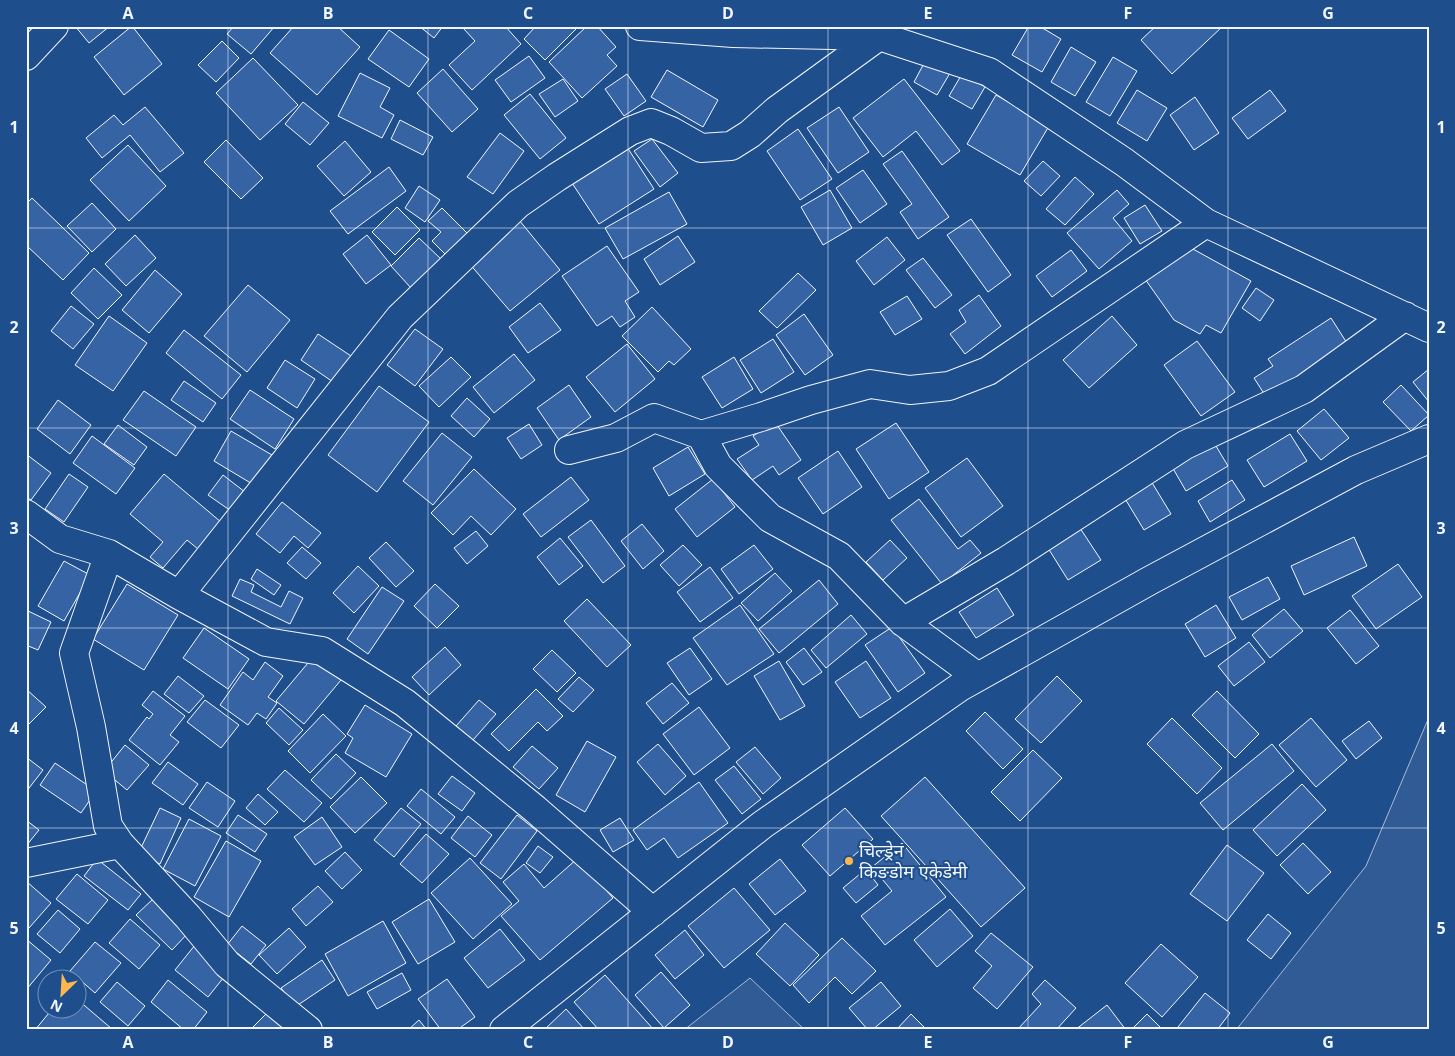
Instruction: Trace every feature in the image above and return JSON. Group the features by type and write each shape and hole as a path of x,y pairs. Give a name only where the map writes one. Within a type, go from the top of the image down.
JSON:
{"street":[{"path":"26,56 54,26"},
{"path":"640,26 733,33 879,36 989,72 1124,162 1206,223 1429,328"},
{"path":"179,595 400,317 518,204 622,136 651,123 671,131 701,148 731,146 750,134 777,110 879,36"},
{"path":"569,450 616,438 654,418 701,435 811,400 870,384 910,390 949,386 988,371 1206,223"},
{"path":"903,622 1006,561 1185,445 1304,389 1405,316"},
{"path":"701,435 718,466 770,518 839,556 903,622 978,677"},
{"path":"504,1030 762,825 960,687 1149,581 1356,470 1429,439"},
{"path":"26,514 60,539 109,554 179,595 266,642 322,650 404,703 535,809 653,912"},
{"path":"109,554 74,653 91,728 108,826 120,844 188,917 227,964 308,1030"},
{"path":"26,863 120,844"}],"shaded area":[{"path":"1429,717 1429,1030 1236,1030 1366,866"},
{"path":"750,978 805,1030 684,1030"}],"building":[{"path":"75,26 110,26 89,43"},
{"path":"132,26 162,64 124,95 94,57"},
{"path":"234,26 275,26 251,54 227,34"},
{"path":"294,26 337,26 360,47 317,95 270,53"},
{"path":"419,26 443,26 434,38"},
{"path":"464,26 505,26 521,44 472,90 449,65 475,41 463,28"},
{"path":"536,26 578,27 545,60 524,39"},
{"path":"587,26 597,26 616,47 607,55 617,66 582,98 549,62"},
{"path":"1029,26 1039,26 1061,39 1042,72 1012,55"},
{"path":"1156,26 1223,26 1172,74 1141,40"},
{"path":"389,30 429,59 409,87 368,59"},
{"path":"222,41 239,58 216,82 198,65"},
{"path":"1071,47 1096,62 1075,96 1051,82"},
{"path":"929,54 953,68 937,95 914,82"},
{"path":"529,56 545,78 511,102 495,80"},
{"path":"1113,57 1137,71 1110,116 1086,102"},
{"path":"253,58 298,105 260,140 216,93"},
{"path":"443,69 478,109 452,132 417,93"},
{"path":"667,70 718,100 703,127 651,97"},
{"path":"360,73 390,88 380,107 394,115 382,138 338,116"},
{"path":"627,74 646,101 624,116 605,89"},
{"path":"962,74 985,87 972,109 949,96"},
{"path":"563,79 578,101 555,117 539,94"},
{"path":"904,79 960,151 942,165 916,131 883,157 853,118"},
{"path":"1137,90 1167,108 1147,141 1117,123"},
{"path":"1270,90 1286,111 1248,139 1232,118"},
{"path":"530,94 566,138 540,159 504,115"},
{"path":"996,95 1049,126 1020,175 967,144"},
{"path":"1195,97 1219,133 1194,150 1170,115"},
{"path":"303,102 329,123 310,145 285,124"},
{"path":"145,107 184,153 160,172 130,135 102,158 86,138 114,115 123,125"},
{"path":"839,107 869,152 838,173 807,128"},
{"path":"400,120 433,137 423,155 391,139"},
{"path":"798,129 832,179 800,200 767,151"},
{"path":"500,133 524,151 493,194 467,177"},
{"path":"652,139 678,173 660,187 634,151"},
{"path":"226,140 263,178 241,199 204,162"},
{"path":"345,141 371,172 344,196 317,166"},
{"path":"128,145 166,186 129,221 90,180"},
{"path":"627,147 654,189 599,224 572,183"},
{"path":"902,151 949,217 918,239 900,212 912,204 883,164"},
{"path":"1043,161 1060,176 1041,196 1024,181"},
{"path":"389,167 406,191 348,234 330,211"},
{"path":"863,170 887,204 860,223 836,188"},
{"path":"1075,177 1094,194 1065,225 1046,209"},
{"path":"419,186 440,200 425,222 405,208"},
{"path":"830,190 852,228 823,245 801,207"},
{"path":"1117,190 1129,204 1113,218 1132,241 1099,269 1067,233"},
{"path":"669,192 687,224 623,259 605,228"},
{"path":"32,198 89,253 63,280 26,245 26,204"},
{"path":"92,203 116,229 92,252 67,226"},
{"path":"1145,205 1162,231 1140,244 1124,218"},
{"path":"397,207 420,230 395,255 372,232"},
{"path":"442,208 470,236 448,257 432,241 441,232 428,221"},
{"path":"971,219 1011,275 988,292 947,235"},
{"path":"519,220 560,270 510,311 468,262"},
{"path":"135,235 156,258 126,286 105,264"},
{"path":"367,235 391,265 366,284 343,254"},
{"path":"678,236 695,262 660,285 644,259"},
{"path":"887,237 905,260 874,285 856,261"},
{"path":"419,238 441,259 411,288 391,266"},
{"path":"1182,243 1251,281 1221,333 1206,325 1200,334 1174,320 1145,279"},
{"path":"607,246 639,292 625,301 635,317 620,327 612,316 597,326 562,276"},
{"path":"1071,250 1087,271 1052,297 1036,276"},
{"path":"923,258 952,295 935,308 906,270"},
{"path":"94,268 122,295 98,319 71,293"},
{"path":"155,270 182,294 149,333 122,310"},
{"path":"798,273 816,290 777,328 759,311"},
{"path":"248,285 290,320 247,372 204,336"},
{"path":"1256,288 1274,300 1260,321 1242,308"},
{"path":"979,295 1001,326 965,354 950,334 966,322 959,310"},
{"path":"907,296 922,319 895,335 880,312"},
{"path":"540,303 561,330 528,353 509,327"},
{"path":"71,306 94,324 73,349 51,331"},
{"path":"652,307 691,349 674,365 669,361 658,372 622,336"},
{"path":"804,314 833,355 805,375 776,335"},
{"path":"109,316 147,343 113,391 75,365"},
{"path":"1112,316 1137,345 1089,388 1063,360"},
{"path":"1331,318 1352,351 1270,403 1254,378 1273,366 1268,359"},
{"path":"415,329 443,349 415,386 387,365"},
{"path":"184,330 241,375 222,399 166,353"},
{"path":"318,334 354,358 336,384 301,360"},
{"path":"773,339 794,372 761,393 740,360"},
{"path":"1197,341 1235,392 1201,416 1164,365"},
{"path":"627,344 655,379 615,412 586,377"},
{"path":"514,354 535,380 494,413 473,387"},
{"path":"451,357 471,377 439,407 419,386"},
{"path":"734,357 753,389 722,408 702,377"},
{"path":"285,360 315,379 297,408 267,388"},
{"path":"1429,369 1429,402 1413,382"},
{"path":"184,381 216,403 203,422 171,400"},
{"path":"569,385 591,417 559,440 537,408"},
{"path":"1401,385 1429,415 1411,431 1383,402"},
{"path":"379,386 429,422 377,492 328,455"},
{"path":"250,390 294,419 275,449 230,419"},
{"path":"144,391 196,427 176,456 123,420"},
{"path":"467,398 490,419 474,437 451,416"},
{"path":"58,400 91,425 70,454 37,429"},
{"path":"1324,409 1349,438 1321,460 1297,431"},
{"path":"775,422 801,460 779,475 773,466 752,480 737,459 759,445 753,436"},
{"path":"896,423 929,472 889,499 856,449"},
{"path":"529,424 542,445 521,459 507,438"},
{"path":"118,425 147,447 134,465 104,444"},
{"path":"231,431 272,455 254,485 214,461"},
{"path":"442,433 472,457 433,505 403,481"},
{"path":"1290,434 1307,461 1264,487 1247,460"},
{"path":"92,436 135,468 116,494 73,463"},
{"path":"1213,441 1228,466 1186,491 1171,465"},
{"path":"688,447 705,474 669,496 653,468"},
{"path":"838,451 862,487 823,514 798,478"},
{"path":"26,454 51,473 31,500 26,497"},
{"path":"967,458 1003,506 961,537 925,488"},
{"path":"474,469 516,509 491,535 471,516 453,535 431,513"},
{"path":"69,474 88,487 64,522 45,509"},
{"path":"164,474 221,522 198,549 187,540 163,568 150,557 163,542 130,514"},
{"path":"223,475 245,492 231,511 208,495"},
{"path":"571,477 589,500 541,537 523,514"},
{"path":"713,479 735,507 697,537 675,509"},
{"path":"1232,480 1245,500 1210,522 1198,501"},
{"path":"1151,481 1171,514 1144,530 1124,497"},
{"path":"919,499 958,549 970,540 981,553 942,584 891,520"},
{"path":"282,502 321,533 308,548 294,536 280,553 256,534"},
{"path":"591,520 625,566 603,583 568,537"},
{"path":"642,524 664,551 643,569 621,541"},
{"path":"1080,528 1101,560 1068,580 1048,548"},
{"path":"476,531 488,546 467,564 454,548"},
{"path":"1354,537 1367,566 1304,595 1291,566"},
{"path":"560,538 583,566 559,585 537,557"},
{"path":"890,540 907,558 883,580 866,562"},
{"path":"386,542 414,571 396,587 369,558"},
{"path":"683,545 702,565 679,586 660,565"},
{"path":"754,545 773,569 739,594 721,569"},
{"path":"302,547 321,563 306,579 287,563"},
{"path":"64,561 90,575 64,621 38,606"},
{"path":"1398,564 1422,597 1376,629 1352,596"},
{"path":"358,566 379,586 354,613 333,593"},
{"path":"710,567 733,598 700,622 677,592"},
{"path":"257,569 281,585 274,595 251,579"},
{"path":"775,573 792,591 758,621 741,603"},
{"path":"1268,577 1280,599 1242,620 1229,597"},
{"path":"240,579 254,585 251,592 281,607 289,591 303,598 290,624 232,596"},
{"path":"819,580 838,604 779,653 759,629"},
{"path":"127,584 178,615 144,670 93,639"},
{"path":"435,584 459,606 437,628 414,606"},
{"path":"382,587 404,601 368,654 347,639"},
{"path":"997,588 1014,615 976,638 959,612"},
{"path":"587,599 631,645 607,667 564,621"},
{"path":"740,605 774,654 727,685 693,638"},
{"path":"1216,605 1236,638 1205,657 1185,624"},
{"path":"1284,609 1303,631 1270,658 1252,635"},
{"path":"26,610 51,622 38,650 26,645"},
{"path":"1350,610 1379,646 1356,664 1327,628"},
{"path":"851,615 867,634 826,668 811,650"},
{"path":"892,627 925,673 898,692 865,645"},
{"path":"204,628 249,659 228,689 183,658"},
{"path":"1249,642 1265,662 1234,686 1218,666"},
{"path":"445,647 461,665 429,695 412,677"},
{"path":"690,648 712,679 689,695 667,663"},
{"path":"804,648 822,672 803,685 786,662"},
{"path":"552,650 576,673 557,692 533,669"},
{"path":"313,657 341,680 304,724 276,701"},
{"path":"779,661 805,706 780,720 754,676"},
{"path":"866,661 891,698 860,718 835,682"},
{"path":"265,662 283,676 268,697 277,703 266,719 257,713 248,725 220,705 243,672 253,680"},
{"path":"178,676 204,696 189,713 164,694"},
{"path":"1057,676 1082,701 1041,743 1015,719"},
{"path":"579,677 594,690 573,712 558,699"},
{"path":"672,683 689,703 663,724 646,703"},
{"path":"26,689 46,707 26,727"},
{"path":"536,689 563,716 547,731 538,722 509,751 491,734"},
{"path":"153,691 185,716 170,735 179,742 160,765 129,740 147,717 149,719 153,714 142,705"},
{"path":"1217,691 1259,734 1235,758 1192,715"},
{"path":"205,700 239,725 221,748 187,722"},
{"path":"479,700 496,714 473,740 456,726"},
{"path":"365,705 412,734 386,777 345,753 353,738 347,734"},
{"path":"699,707 730,748 694,775 663,734"},
{"path":"279,708 303,730 289,745 266,723"},
{"path":"985,712 1023,749 1003,769 966,731"},
{"path":"323,714 346,736 310,773 288,751"},
{"path":"1172,718 1222,768 1197,794 1147,744"},
{"path":"1311,718 1347,760 1316,787 1279,745"},
{"path":"1369,721 1382,738 1356,759 1342,741"},
{"path":"587,741 616,757 585,812 556,795"},
{"path":"658,744 686,776 665,795 637,762"},
{"path":"1272,744 1294,771 1223,830 1200,803"},
{"path":"125,745 149,765 127,790 104,771"},
{"path":"532,746 558,768 539,789 513,767"},
{"path":"755,747 781,778 763,794 736,762"},
{"path":"1033,750 1062,778 1020,821 991,792"},
{"path":"336,754 356,773 331,799 311,780"},
{"path":"26,757 43,770 26,792"},
{"path":"168,762 198,784 183,805 152,783"},
{"path":"55,763 96,791 81,813 40,785"},
{"path":"734,766 761,799 742,814 715,780"},
{"path":"285,770 322,803 304,822 267,789"},
{"path":"452,776 475,793 462,811 438,794"},
{"path":"361,777 387,803 355,833 330,807"},
{"path":"925,777 1025,888 981,927 881,816"},
{"path":"207,782 235,801 218,827 189,808"},
{"path":"699,782 728,823 678,858 664,838 647,850 633,830"},
{"path":"1302,784 1326,810 1277,856 1253,830"},
{"path":"421,789 455,817 441,834 407,806"},
{"path":"258,794 278,812 265,825 246,808"},
{"path":"160,808 181,818 160,864 138,854"},
{"path":"401,808 421,824 394,857 374,840"},
{"path":"845,808 873,839 830,876 802,845"},
{"path":"238,815 267,834 255,852 226,833"},
{"path":"517,815 537,831 501,879 480,863"},
{"path":"468,816 492,835 475,857 451,838"},
{"path":"322,817 342,847 315,865 294,837"},
{"path":"620,818 634,840 613,852 600,830"},
{"path":"189,819 221,836 195,886 163,869"},
{"path":"26,820 39,830 26,846"},
{"path":"426,834 449,854 422,883 400,864"},
{"path":"226,841 261,861 229,917 194,897"},
{"path":"902,843 946,897 885,945 861,916 892,891 872,867"},
{"path":"1303,843 1331,872 1308,894 1280,865"},
{"path":"1227,845 1264,873 1227,921 1190,894"},
{"path":"538,846 553,857 540,873 526,863"},
{"path":"345,852 362,870 342,889 325,871"},
{"path":"470,858 512,904 473,939 431,893"},
{"path":"578,858 613,898 540,960 501,916 519,901 503,882 524,864 544,888"},
{"path":"97,859 141,894 128,910 84,876"},
{"path":"780,859 806,891 775,915 749,884"},
{"path":"866,869 878,885 856,903 843,888"},
{"path":"77,874 108,900 88,924 56,899"},
{"path":"26,881 51,903 29,928 26,926"},
{"path":"318,886 333,902 306,926 292,909"},
{"path":"734,888 770,930 724,968 688,926"},
{"path":"153,899 188,933 172,950 136,915"},
{"path":"429,899 455,942 418,964 392,922"},
{"path":"950,909 973,936 937,967 914,940"},
{"path":"58,910 80,929 60,953 37,934"},
{"path":"1268,914 1291,933 1271,959 1247,940"},
{"path":"130,919 160,945 139,969 109,943"},
{"path":"383,921 406,963 348,996 325,954"},
{"path":"785,923 819,955 790,986 756,954"},
{"path":"242,926 266,945 251,964 227,945"},
{"path":"289,928 306,947 277,974 259,955"},
{"path":"500,929 525,960 488,988 464,958"},
{"path":"685,930 704,955 675,979 655,955"},
{"path":"991,933 1033,967 997,1009 973,988 992,966 975,951"},
{"path":"842,938 876,971 852,994 835,977 809,1003 793,985"},
{"path":"26,939 51,960 44,968 38,968 38,976 26,990"},
{"path":"95,942 121,963 95,993 88,987 88,968 73,968"},
{"path":"1161,944 1198,977 1162,1017 1125,983"},
{"path":"195,945 228,972 208,997 175,970"},
{"path":"322,960 335,980 295,1007 281,988"},
{"path":"661,972 690,1005 664,1028 635,995"},
{"path":"402,973 411,990 377,1009 367,992"},
{"path":"605,975 654,1030 599,1030 574,1002"},
{"path":"447,979 475,1017 457,1030 441,1030 418,999"},
{"path":"168,980 207,1012 193,1030 184,1030 151,1002"},
{"path":"1045,980 1076,1008 1056,1030 1017,1030 1041,1004 1032,994"},
{"path":"117,982 145,1006 128,1026 100,1002"},
{"path":"881,982 901,1006 872,1030 868,1030 849,1008"},
{"path":"1205,993 1230,1013 1217,1030 1181,1030 1178,1027"},
{"path":"1107,1005 1126,1030 1075,1030"},
{"path":"88,1009 112,1029 111,1030 35,1030 45,1018 88,1018"},
{"path":"566,1009 585,1030 544,1030"},
{"path":"268,1012 286,1030 250,1030"},
{"path":"911,1014 927,1030 896,1030"},
{"path":"1147,1014 1163,1030 1131,1030"},
{"path":"419,1020 427,1030 408,1030"}],"place":[{"name":"चिल्ड्रेन किङडोम एकेडेमी","path":"849,861"}]}
